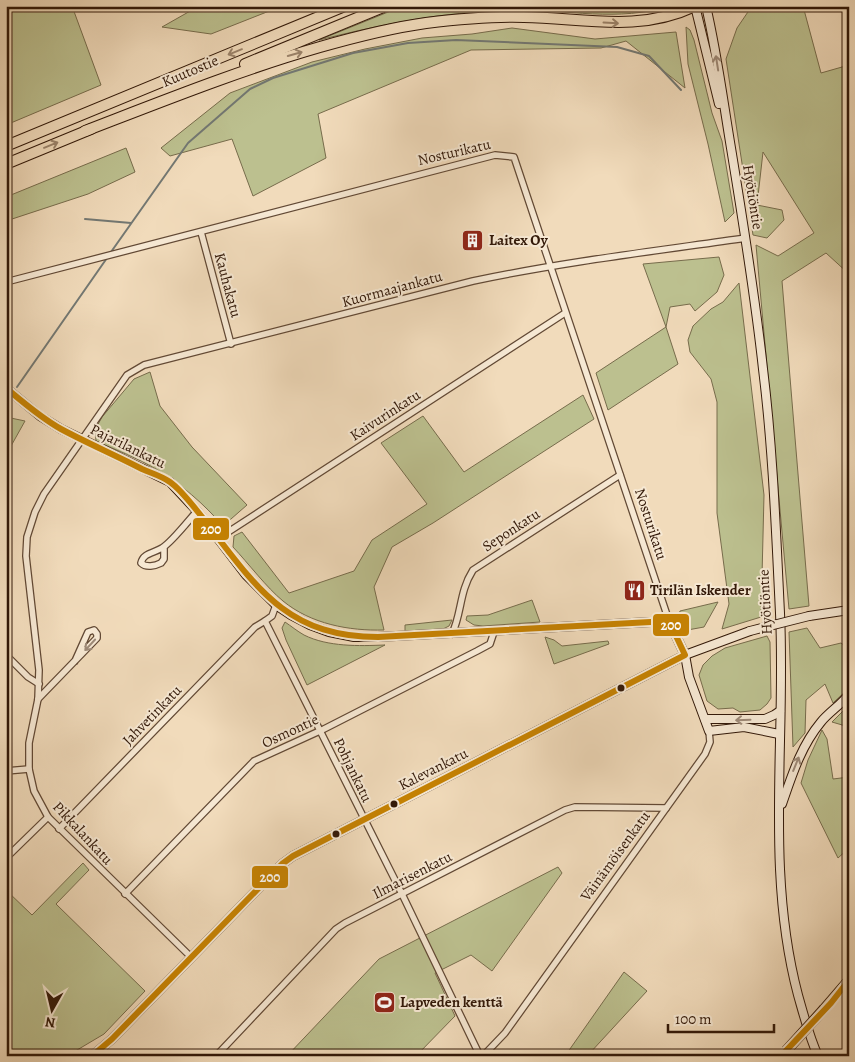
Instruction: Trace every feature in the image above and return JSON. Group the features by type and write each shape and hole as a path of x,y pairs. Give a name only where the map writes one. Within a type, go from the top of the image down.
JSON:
{"highway":[{"name":"Kuutostie","path":"6,146 345,6"},
{"name":"Kuutostie","path":"6,164 386,6"},
{"path":"85,131 233,74 382,31 424,23 478,18 524,17 637,23 683,12 695,6"}],"main road":[{"name":"Hyötiöntie","path":"695,6 730,146"},
{"name":"Hyötiöntie","path":"706,6 714,41 746,238 764,371 773,479 781,638 781,887 786,936 792,973 812,1043 818,1056"},
{"name":"Pajarilankatu","path":"6,388 40,416 170,482 197,511 246,575 276,605 310,625 354,637 494,632 669,621"},
{"name":"Kalevankatu","path":"92,1056 112,1039 282,864 293,856 685,656 750,631 809,616 849,610"},
{"name":"Nosturikatu","path":"669,621 685,656"},
{"name":"Väinämöisenkatu","path":"685,656 689,677 709,731"},
{"path":"780,810 796,762 804,745 821,722 849,694"},
{"path":"705,719 765,719 780,710"},
{"path":"709,731 744,727 780,734"},
{"path":"783,1054 849,980"}],"street":[{"name":"Nosturikatu","path":"6,282 495,155 514,157 669,621"},
{"name":"Kauhakatu","path":"201,232 230,344"},
{"name":"Kuormaajankatu","path":"83,439 127,375 144,365 473,281 643,251 746,238"},
{"name":"Kaivurinkatu","path":"219,538 565,313"},
{"name":"Pikkalankatu","path":"83,439 44,494 35,512 27,537 26,556 39,670 38,699 30,743 29,769 34,791 48,817 191,957"},
{"name":"Seponkatu","path":"452,634 463,589 473,570 620,475"},
{"path":"164,548 197,511"},
{"path":"265,620 272,616 276,605"},
{"name":"Pohjankatu","path":"265,620 482,1056"},
{"name":"Jahvetinkatu","path":"59,829 255,627 265,620"},
{"path":"38,699 76,661 97,638 94,630 88,632 76,661"},
{"name":"Osmontie","path":"125,894 254,761 320,731 490,644 494,632"},
{"path":"6,655 39,684"},
{"name":"Väinämöisenkatu","path":"482,1056 505,1033 705,754 710,742 709,731"},
{"path":"6,771 29,769"},
{"name":"Ilmarisenkatu","path":"216,1056 336,929 345,923 565,810 575,807 666,808"},
{"path":"6,858 48,817"}],"green space":[{"path":"6,6 72,6 101,85 6,125"},
{"path":"199,6 282,6 211,34 162,27"},
{"path":"403,6 670,6 651,11 612,14 506,9 399,22 319,40"},
{"path":"752,6 803,6 821,73 849,65 849,274 826,253 782,281 809,606 789,609 756,245 778,256 814,233 763,152 757,205 782,210 784,220 767,238 753,235 726,59 737,28"},
{"path":"686,27 690,30 694,40 712,113 722,141 734,213 725,222 688,64"},
{"path":"512,28 595,39 676,32 685,88 626,41 601,48 471,50 318,114 326,158 253,196 232,139 170,156 161,148 230,93 312,62 422,38 472,34"},
{"path":"126,148 135,172 88,194 6,221 6,197"},
{"path":"719,257 724,275 717,292 695,311 690,304 670,307 666,327 643,264"},
{"path":"739,283 764,495 761,617 722,629 729,604 717,513 717,402 711,379 690,352 688,340 693,326 711,309 723,302"},
{"path":"666,327 678,364 608,410 596,373"},
{"path":"150,372 160,406 192,447 247,505 223,526 192,495 174,481 141,461 96,441 95,430 102,417 134,379"},
{"path":"583,395 594,419 433,523 392,547 374,587 384,630 357,629 318,621 294,609 264,582 233,547 234,536 242,532 289,593 354,571 372,540 427,504 381,443 423,416 464,472"},
{"path":"6,417 25,421 6,455"},
{"path":"532,600 540,622 483,626 474,625 466,620 467,616 488,615"},
{"path":"718,602 704,627 682,631 677,620 680,611"},
{"path":"452,620 449,626 443,629 405,631 405,625"},
{"path":"285,622 304,635 323,642 333,644 385,645 307,685 286,640 282,628"},
{"path":"807,628 820,648 841,643 849,649 849,688 833,703 825,684 806,700 805,733 793,747 789,632"},
{"path":"767,636 770,642 771,698 767,704 760,710 740,712 733,708 718,709 707,701 699,675 703,665 712,656 725,648"},
{"path":"545,637 554,640 562,646 608,641 609,644 554,664"},
{"path":"849,705 849,727 832,722"},
{"path":"822,730 827,739 833,779 849,777 849,848 838,858 801,783 808,760"},
{"path":"83,863 89,870 56,904 145,991 104,1034 67,1056 9,1056 6,1054 6,890 32,915"},
{"path":"558,867 562,873 492,971 471,955 435,973 455,1016 416,1056 287,1056 379,959"},
{"path":"624,972 647,991 589,1054 590,1056 565,1056"}],"waterway":[{"path":"111,252 188,143 250,89 273,78 353,53 408,43 456,40 617,47 649,56 681,90"},
{"path":"85,219 131,223"},
{"path":"17,387 107,258"}],"transit line":[{"name":"200","path":"6,388 54,425 170,482 192,504 229,553 263,592 300,620 323,629 348,635 378,637 669,621 685,655 293,856 282,864 112,1039 92,1056"},
{"name":"200","path":"781,1056 831,1003 849,980"}],"place":[{"name":"Laitex Oy","path":"473,240"},
{"name":"Tirilän Iskender","path":"634,590"},
{"name":"Lapveden kenttä","path":"384,1002"}]}
